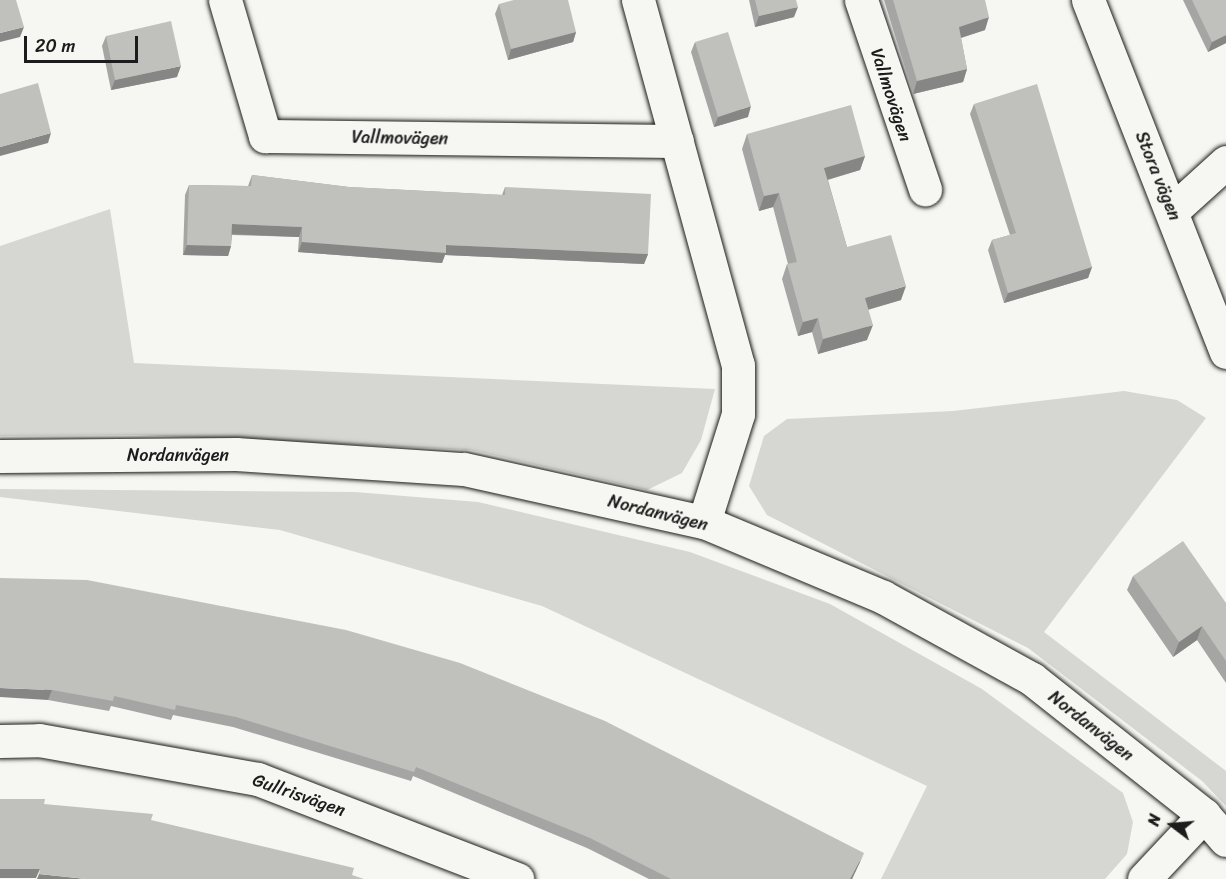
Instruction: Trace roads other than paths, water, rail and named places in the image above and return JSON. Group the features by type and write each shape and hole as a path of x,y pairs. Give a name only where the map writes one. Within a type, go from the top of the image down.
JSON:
{"street":[{"name":"Vallmovägen","path":"225,0 265,136 677,141"},
{"path":"638,0 738,365 738,414 704,522"},
{"name":"Vallmovägen","path":"861,0 895,114 925,189"},
{"name":"Stora vägen","path":"1088,0 1226,352"},
{"path":"1172,211 1226,162"},
{"name":"Nordanvägen","path":"0,456 236,454 464,469 704,522 883,597 1032,679 1204,815 1226,840"},
{"name":"Gullrisvägen","path":"0,741 39,740 258,779 518,879"},
{"path":"1144,879 1204,815"}]}
